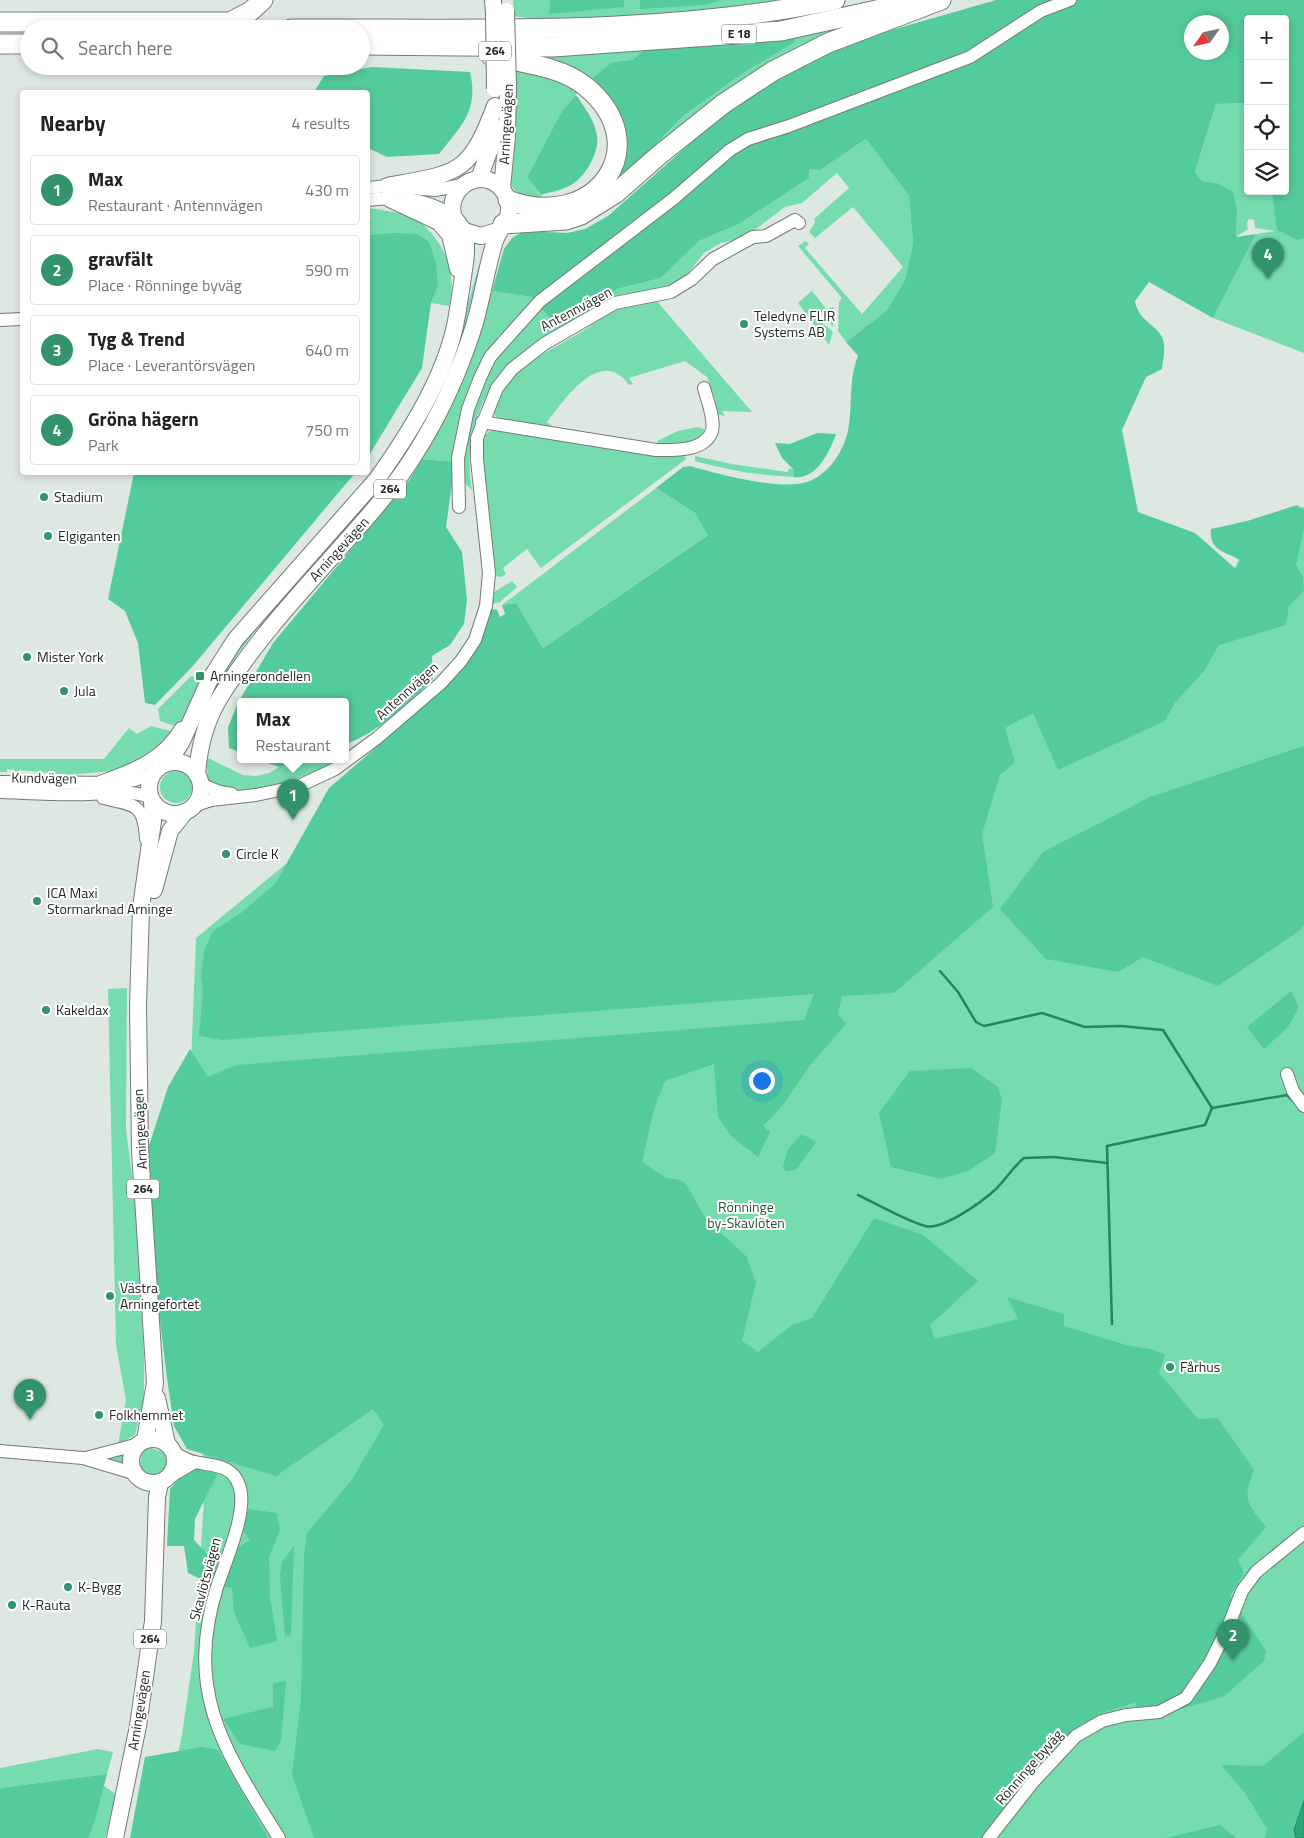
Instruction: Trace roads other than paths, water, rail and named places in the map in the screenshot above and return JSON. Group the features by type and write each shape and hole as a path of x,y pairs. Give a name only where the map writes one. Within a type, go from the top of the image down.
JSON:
{"highway":[{"path":"234,20 251,11 263,0"},
{"name":"E 18","path":"370,28 615,26 776,12 835,0"},
{"name":"E 18","path":"370,44 553,47 781,31 922,0"},
{"path":"500,228 538,220 566,220 581,215 616,193 658,156 723,104 773,71 828,43 941,0"},
{"path":"0,22 20,22"},
{"path":"0,27 20,27"},
{"path":"0,44 20,44"},
{"path":"388,45 474,53 541,67 565,74 585,86 608,109 615,128 617,152 613,168 595,192 583,200 556,208 520,204 505,194"}],"main road":[{"name":"Arningevägen","path":"199,780 204,731 228,684 283,611 375,508 414,456 451,387 474,327 500,228 508,217 505,194 499,6"},
{"name":"Arningevägen","path":"502,87 495,106 495,135 479,179 490,181 505,194"},
{"path":"389,192 456,170 472,157 483,137 495,106"},
{"path":"479,179 463,185 456,193 452,205 454,217 464,231 481,236 500,228"},
{"path":"389,192 439,222 450,235 461,289"},
{"name":"Arningevägen","path":"169,762 182,741 208,681 248,623 377,479 397,452 436,379 454,328 466,259 464,231"},
{"path":"169,762 185,764 199,780"},
{"name":"264","path":"151,799 150,780 153,773 160,766 169,762"},
{"name":"264","path":"189,809 199,796 199,780"},
{"name":"Arningevägen","path":"151,799 153,821 141,908 138,986 139,1125 155,1391 171,1448"},
{"path":"151,799 166,812 189,809"},
{"name":"Arningevägen","path":"138,986 149,909 158,870 170,831 189,809"},
{"name":"Arningevägen","path":"142,1442 155,1391"},
{"path":"142,1442 156,1439 171,1448"},
{"name":"264","path":"138,1477 131,1457 142,1442"},
{"name":"264","path":"166,1479 176,1465 171,1448"},
{"name":"Arningevägen","path":"138,1477 156,1552"},
{"path":"138,1477 166,1479"},
{"name":"Arningevägen","path":"114,1838 136,1734 148,1659 153,1620 157,1497 166,1479"}],"street":[{"path":"460,507 458,458 468,409 480,378 490,357 540,301 673,198 730,150 748,139 789,126 970,57 1041,11 1070,0"},
{"path":"370,199 389,192 435,190 463,185"},
{"path":"370,188 389,192 442,208 454,217"},
{"name":"Antennvägen","path":"349,759 377,738 442,683 461,661 475,640 486,606 489,573 480,495 477,445 482,422 497,388 512,369 525,357 615,303 671,292 692,279 713,259 753,237 766,236 796,220 799,223"},
{"path":"0,320 20,319"},
{"path":"482,422 656,450 678,450 693,447 705,440 712,431 712,418 704,388"},
{"path":"458,486 480,495"},
{"path":"474,513 484,526"},
{"name":"Kundvägen","path":"100,782 136,769 162,752 174,740 208,681"},
{"name":"Antennvägen","path":"189,809 211,800 299,786 335,769 343,763"},
{"name":"Kundvägen","path":"0,782 134,780 153,773"},
{"name":"Kundvägen","path":"0,776 25,782"},
{"name":"Antennvägen","path":"199,780 220,792 244,796"},
{"name":"Kundvägen","path":"0,792 88,794 136,792 151,799"},
{"name":"Kundvägen","path":"88,794 132,803 141,813 146,827 148,865"},
{"path":"1286,1074 1293,1091 1304,1106"},
{"path":"83,1458 142,1442"},
{"name":"Skavlötsvägen","path":"171,1448 195,1462 214,1464 229,1470 239,1483 242,1496 239,1513 216,1589 207,1629 204,1664 208,1700 226,1747 279,1838"},
{"path":"0,1451 83,1458 138,1477"},
{"path":"166,1479 195,1462"},
{"name":"Rönninge byväg","path":"989,1838 1032,1782 1076,1736 1102,1721 1126,1715 1159,1712 1186,1698 1210,1663 1228,1627 1242,1591 1256,1572 1304,1533"}],"waterway":[{"path":"940,971 958,992 976,1022 984,1026 1042,1013 1085,1027 1121,1026 1163,1030 1212,1108 1287,1095 1293,1101"},
{"path":"1112,1324 1107,1146 1205,1125 1212,1108"},
{"path":"858,1195 909,1220 925,1226 932,1226 952,1220 982,1201 996,1189 1024,1158 1054,1157 1107,1163"}],"place":[{"name":"Gröna hägern","path":"1268,279"},
{"name":"Teledyne FLIR Systems AB","path":"744,324"},
{"name":"Stadium","path":"44,497"},
{"name":"Elgiganten","path":"48,536"},
{"name":"Mister York","path":"27,657"},
{"name":"Arningerondellen","path":"200,676"},
{"name":"Jula","path":"64,691"},
{"name":"Max","path":"293,820"},
{"name":"Circle K","path":"226,854"},
{"name":"ICA Maxi Stormarknad Arninge","path":"37,901"},
{"name":"Kakeldax","path":"46,1010"},
{"name":"Västra Arningefortet","path":"110,1296"},
{"name":"Fårhus","path":"1170,1367"},
{"name":"Folkhemmet","path":"99,1415"},
{"name":"Tyg & Trend","path":"30,1420"},
{"name":"K-Bygg","path":"68,1587"},
{"name":"K-Rauta","path":"12,1605"},
{"name":"gravfält","path":"1233,1660"}],"park label":[{"name":"Rönninge by-Skavlöten","path":"746,1216"}]}
